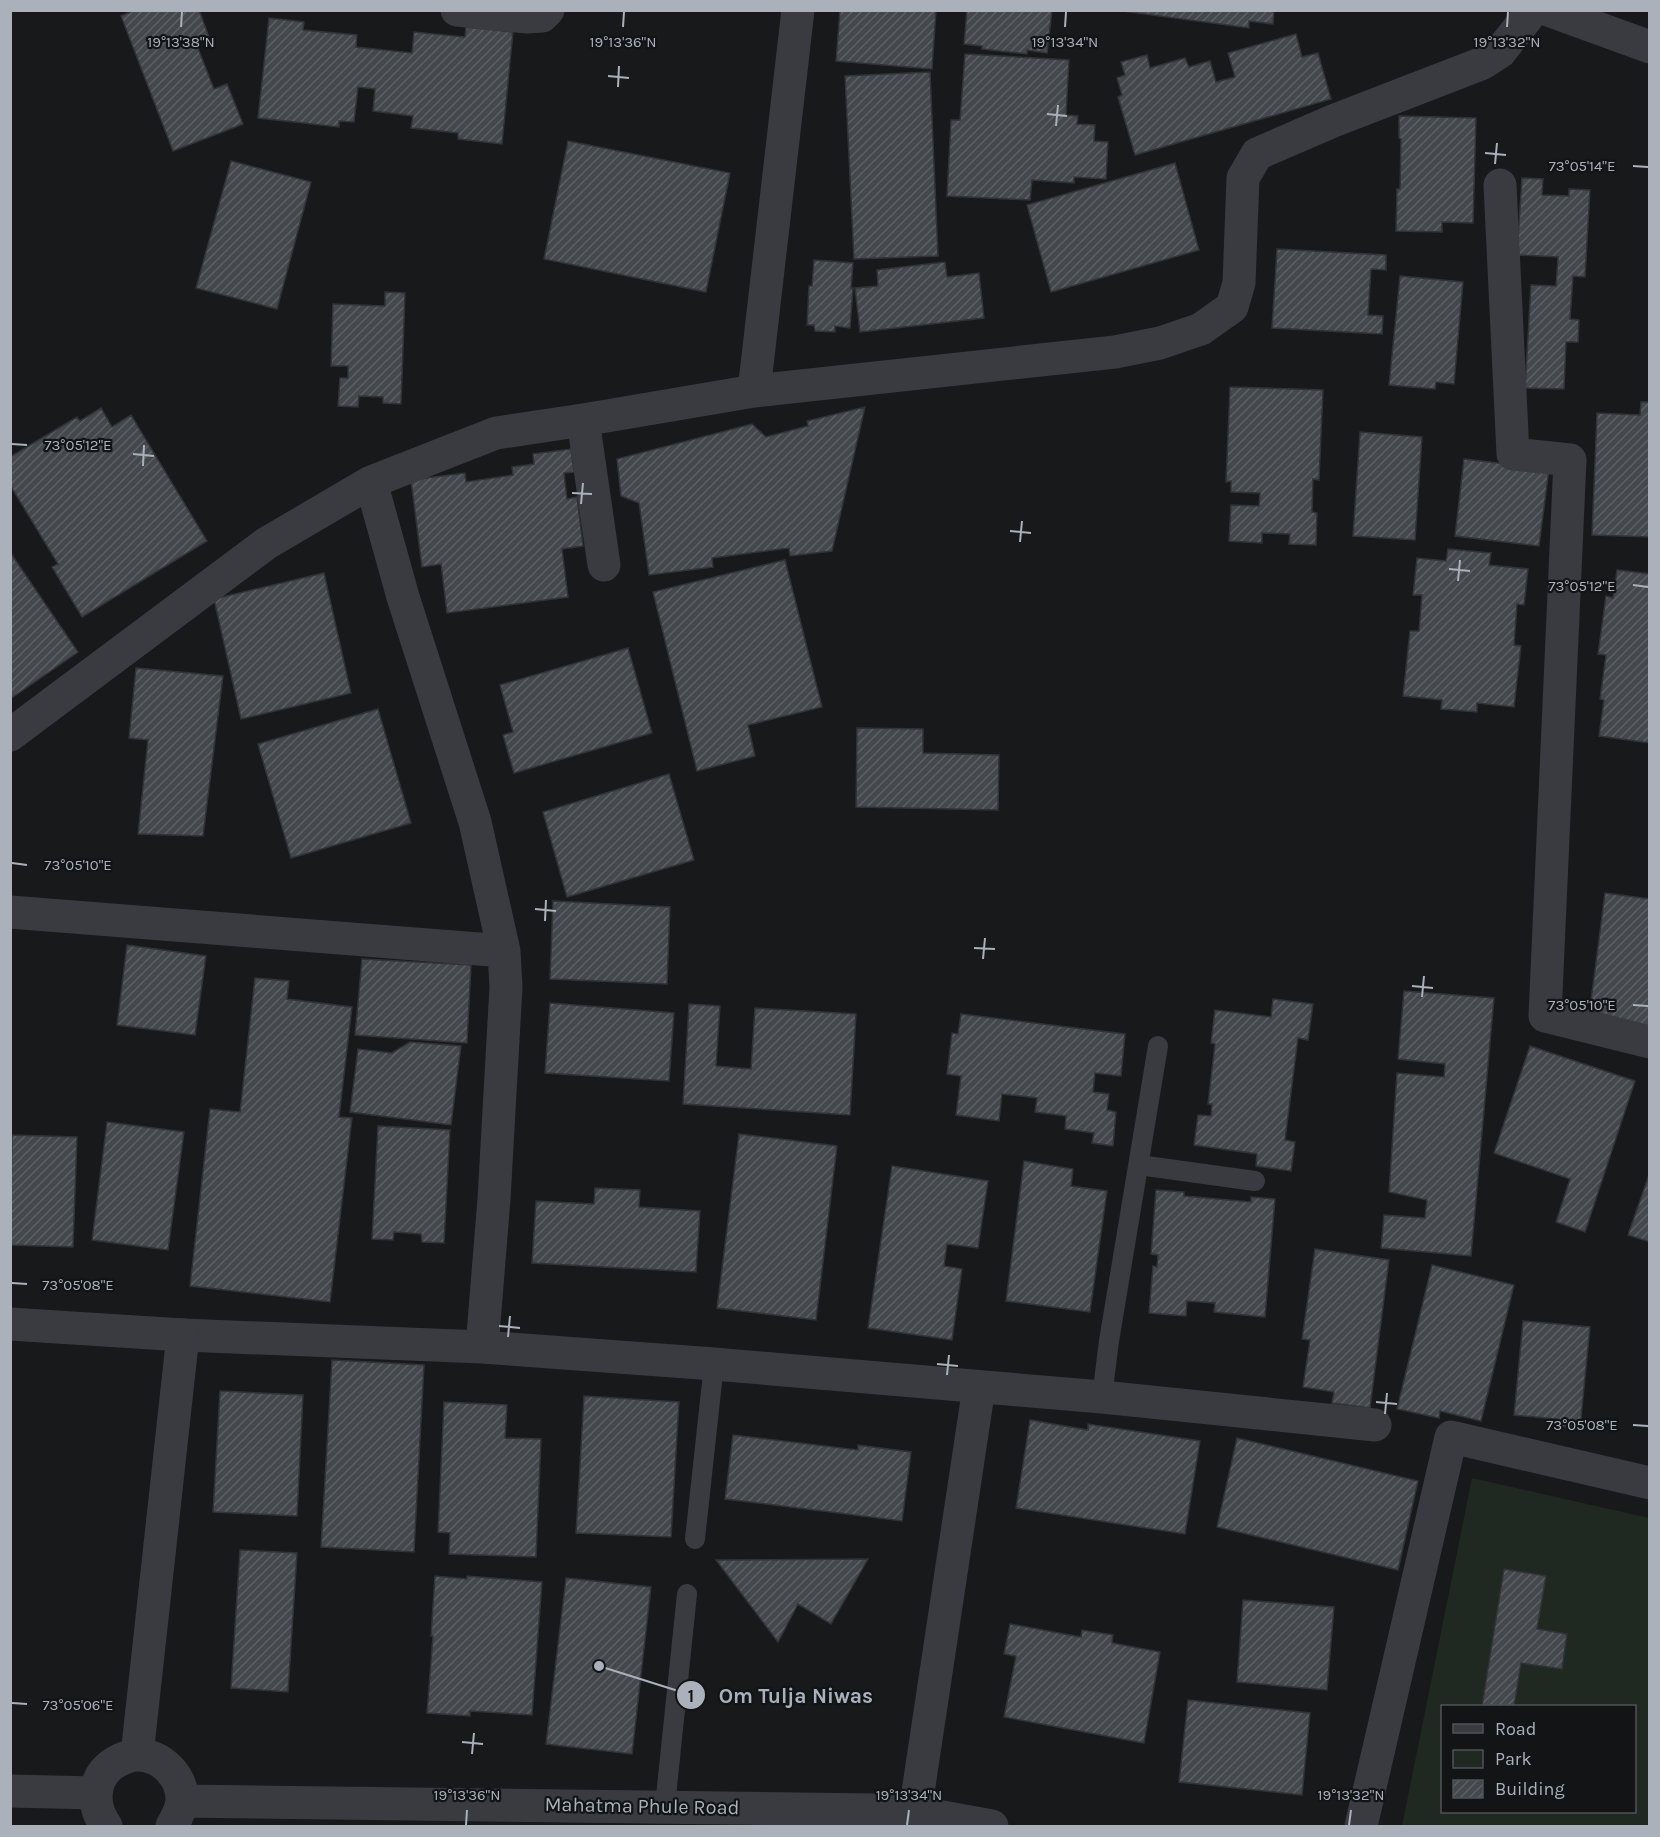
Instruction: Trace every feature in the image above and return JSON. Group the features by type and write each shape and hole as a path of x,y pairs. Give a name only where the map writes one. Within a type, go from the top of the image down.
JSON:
{"street":[{"path":"457,10 527,17 542,16 548,10"},
{"path":"754,391 798,10"},
{"path":"10,735 267,543 371,482 496,433 754,391 1115,352 1160,343 1201,329 1232,307 1239,283 1243,178 1257,154 1333,121 1483,63 1500,52 1533,10"},
{"path":"1548,10 1650,48"},
{"path":"1500,185 1513,454 1570,460 1545,1016 1650,1042"},
{"path":"583,420 604,565"},
{"path":"371,482 403,597 475,822 504,951 505,999 494,1199 482,1347"},
{"path":"10,912 504,951"},
{"path":"10,1324 183,1335 482,1347 714,1364 1102,1397 1374,1425"},
{"path":"137,1755 183,1335"},
{"path":"915,1812 979,1387"},
{"path":"1361,1827 1451,1437 1650,1483"},
{"path":"106,1827 100,1818 96,1804 96,1793 101,1776 111,1765 123,1758 137,1755 152,1757 174,1774 180,1786 177,1814"},
{"path":"10,1791 96,1793"},
{"name":"Mahatma Phule Road","path":"177,1814 665,1806 915,1812 992,1827"}],"lane":[{"path":"1102,1397 1109,1341 1158,1046"},
{"path":"1139,1165 1255,1181"},
{"path":"695,1539 714,1364"},
{"path":"665,1806 687,1594"}],"green space":[{"path":"1472,1478 1649,1518 1649,1826 1402,1826"}],"building":[{"path":"135,10 199,10 209,37 196,43 214,89 227,84 243,124 173,151 121,16"},
{"path":"840,10 936,10 932,69 836,61"},
{"path":"967,10 1052,10 1047,53 1027,50 1027,54 982,49 982,46 964,44"},
{"path":"1115,10 1274,10 1273,24 1249,21 1249,28"},
{"path":"269,18 304,22 303,30 357,35 356,47 412,53 414,32 465,37 466,27 513,32 502,144 458,139 458,133 411,128 413,116 373,111 375,89 358,87 354,122 339,121 339,127 258,118"},
{"path":"1296,34 1302,57 1318,53 1331,99 1135,155 1118,97 1122,95 1117,78 1125,75 1121,62 1147,55 1150,68 1185,58 1189,67 1210,61 1216,82 1235,77 1228,53"},
{"path":"965,54 1069,60 1066,115 1078,116 1077,124 1095,125 1094,141 1108,142 1106,179 1074,177 1074,183 1032,180 1030,200 947,196 951,120 960,120"},
{"path":"930,72 938,256 854,259 845,76"},
{"path":"1399,116 1476,118 1473,223 1442,222 1442,232 1396,231 1397,189 1400,189"},
{"path":"568,141 730,173 706,292 544,259"},
{"path":"231,161 311,182 277,309 196,288"},
{"path":"1175,163 1199,250 1051,292 1027,205"},
{"path":"1522,178 1543,179 1542,195 1569,196 1569,189 1590,190 1585,277 1573,276 1570,319 1579,320 1578,342 1566,342 1564,389 1525,388 1531,285 1556,286 1558,257 1517,255"},
{"path":"1277,249 1386,255 1386,270 1371,269 1368,315 1383,316 1382,334 1272,328"},
{"path":"814,260 853,263 850,328 835,326 835,332 815,331 814,325 807,325 809,286 812,286"},
{"path":"945,262 947,277 979,273 984,318 860,332 855,288 878,286 877,270"},
{"path":"1400,276 1463,282 1454,384 1436,382 1435,389 1389,385"},
{"path":"385,292 405,293 401,404 383,403 383,397 359,396 358,407 338,406 340,378 348,378 348,366 331,366 333,304 385,306"},
{"path":"1230,387 1323,390 1319,480 1313,479 1312,512 1317,513 1316,545 1289,544 1290,534 1262,533 1262,543 1229,541 1231,505 1259,506 1260,493 1231,492 1231,481 1226,482"},
{"path":"1641,402 1650,402 1650,537 1592,535 1597,413 1640,415"},
{"path":"865,407 832,551 790,556 789,548 712,558 713,567 649,575 639,503 621,496 617,459 752,424 766,437 808,426 807,421"},
{"path":"101,408 112,427 131,415 207,541 82,617 52,567 58,564 10,485 10,457 77,417 80,421"},
{"path":"1360,432 1422,437 1415,540 1353,536"},
{"path":"571,449 574,472 564,473 567,499 577,497 583,546 562,549 568,597 447,613 441,564 422,567 411,480 465,473 466,482 513,475 512,467 534,464 533,454"},
{"path":"1464,459 1549,469 1539,546 1455,536"},
{"path":"1448,549 1491,553 1489,565 1528,569 1524,605 1517,604 1514,645 1521,646 1514,707 1477,703 1477,712 1441,709 1442,700 1403,696 1410,631 1419,631 1422,595 1413,595 1417,558 1446,561"},
{"path":"10,552 78,652 10,699"},
{"path":"785,560 822,707 748,725 755,756 697,771 653,592"},
{"path":"1617,570 1650,574 1650,743 1599,736 1604,700 1600,699 1606,655 1598,654 1606,596 1613,598"},
{"path":"324,573 351,693 241,719 214,599"},
{"path":"628,648 652,733 514,773 503,735 513,732 500,685"},
{"path":"136,668 223,676 203,836 138,834 148,740 129,738"},
{"path":"378,709 411,823 291,858 258,744"},
{"path":"857,728 923,729 923,753 999,755 998,810 856,807"},
{"path":"669,774 694,860 567,897 543,812"},
{"path":"1605,893 1650,899 1650,1032 1588,1024"},
{"path":"553,901 670,907 667,984 550,979"},
{"path":"127,945 206,956 195,1035 117,1025"},
{"path":"362,959 471,965 467,1043 355,1035"},
{"path":"255,978 289,981 287,999 352,1007 339,1117 352,1118 330,1302 190,1286 210,1109 240,1112"},
{"path":"1404,991 1494,998 1471,1256 1381,1248 1384,1215 1425,1218 1427,1200 1389,1192 1397,1073 1444,1077 1445,1064 1398,1059"},
{"path":"1273,999 1313,1004 1308,1040 1298,1038 1285,1140 1295,1142 1291,1171 1256,1166 1257,1154 1194,1145 1198,1115 1211,1116 1212,1104 1208,1104 1215,1044 1211,1043 1215,1010 1271,1017"},
{"path":"550,1003 674,1013 669,1081 545,1073"},
{"path":"689,1004 720,1006 716,1066 751,1069 755,1008 856,1014 850,1115 683,1104"},
{"path":"961,1014 1125,1034 1121,1076 1095,1073 1093,1092 1109,1094 1107,1110 1116,1112 1113,1146 1092,1143 1094,1133 1065,1129 1066,1116 1035,1112 1037,1098 1002,1094 999,1121 956,1115 961,1076 947,1074 952,1033 958,1034"},
{"path":"410,1042 461,1046 451,1125 350,1112 358,1049 392,1053"},
{"path":"1530,1046 1635,1081 1585,1232 1556,1222 1570,1179 1494,1153"},
{"path":"107,1122 184,1132 168,1250 92,1240"},
{"path":"378,1126 450,1130 444,1243 422,1242 421,1234 394,1232 393,1240 372,1239"},
{"path":"739,1134 837,1146 816,1320 717,1308"},
{"path":"12,1135 77,1137 73,1247 10,1245"},
{"path":"1024,1161 1073,1169 1071,1186 1107,1191 1090,1312 1006,1301"},
{"path":"892,1166 988,1181 978,1248 947,1244 944,1266 962,1269 952,1340 868,1328"},
{"path":"1650,1172 1650,1242 1628,1235"},
{"path":"595,1188 640,1190 639,1207 700,1211 696,1272 532,1263 536,1201 594,1204"},
{"path":"1156,1190 1184,1192 1184,1196 1251,1202 1251,1197 1275,1199 1265,1317 1214,1312 1215,1303 1187,1301 1186,1316 1149,1313 1153,1266 1157,1267 1158,1255 1151,1254"},
{"path":"1315,1249 1389,1260 1370,1408 1332,1403 1334,1392 1303,1387 1310,1340 1302,1339"},
{"path":"1432,1265 1514,1285 1481,1421 1440,1411 1439,1418 1397,1409"},
{"path":"1523,1321 1590,1327 1580,1428 1555,1426 1556,1419 1514,1415"},
{"path":"332,1360 424,1365 414,1552 321,1547"},
{"path":"220,1391 303,1395 297,1516 213,1512"},
{"path":"584,1396 679,1402 671,1537 576,1533"},
{"path":"444,1402 507,1405 505,1438 541,1439 536,1557 449,1554 450,1533 438,1532"},
{"path":"1030,1420 1088,1430 1088,1424 1200,1441 1185,1534 1016,1508"},
{"path":"733,1435 858,1450 858,1445 911,1452 902,1521 725,1499"},
{"path":"1237,1438 1418,1481 1398,1570 1217,1527"},
{"path":"240,1550 297,1553 288,1692 231,1688"},
{"path":"868,1559 831,1624 798,1604 778,1642 716,1560"},
{"path":"1504,1569 1546,1576 1537,1629 1567,1634 1562,1669 1521,1663 1514,1705 1482,1705"},
{"path":"435,1576 542,1582 532,1715 470,1711 470,1716 427,1713"},
{"path":"566,1578 651,1587 632,1754 546,1744"},
{"path":"1243,1600 1334,1607 1327,1690 1237,1682"},
{"path":"1010,1624 1081,1637 1082,1630 1113,1635 1112,1643 1160,1652 1144,1743 1004,1717 1016,1656 1004,1654"},
{"path":"1188,1700 1310,1713 1302,1795 1179,1782"}],"place":[{"name":"Om Tulja Niwas","path":"599,1666"}]}
